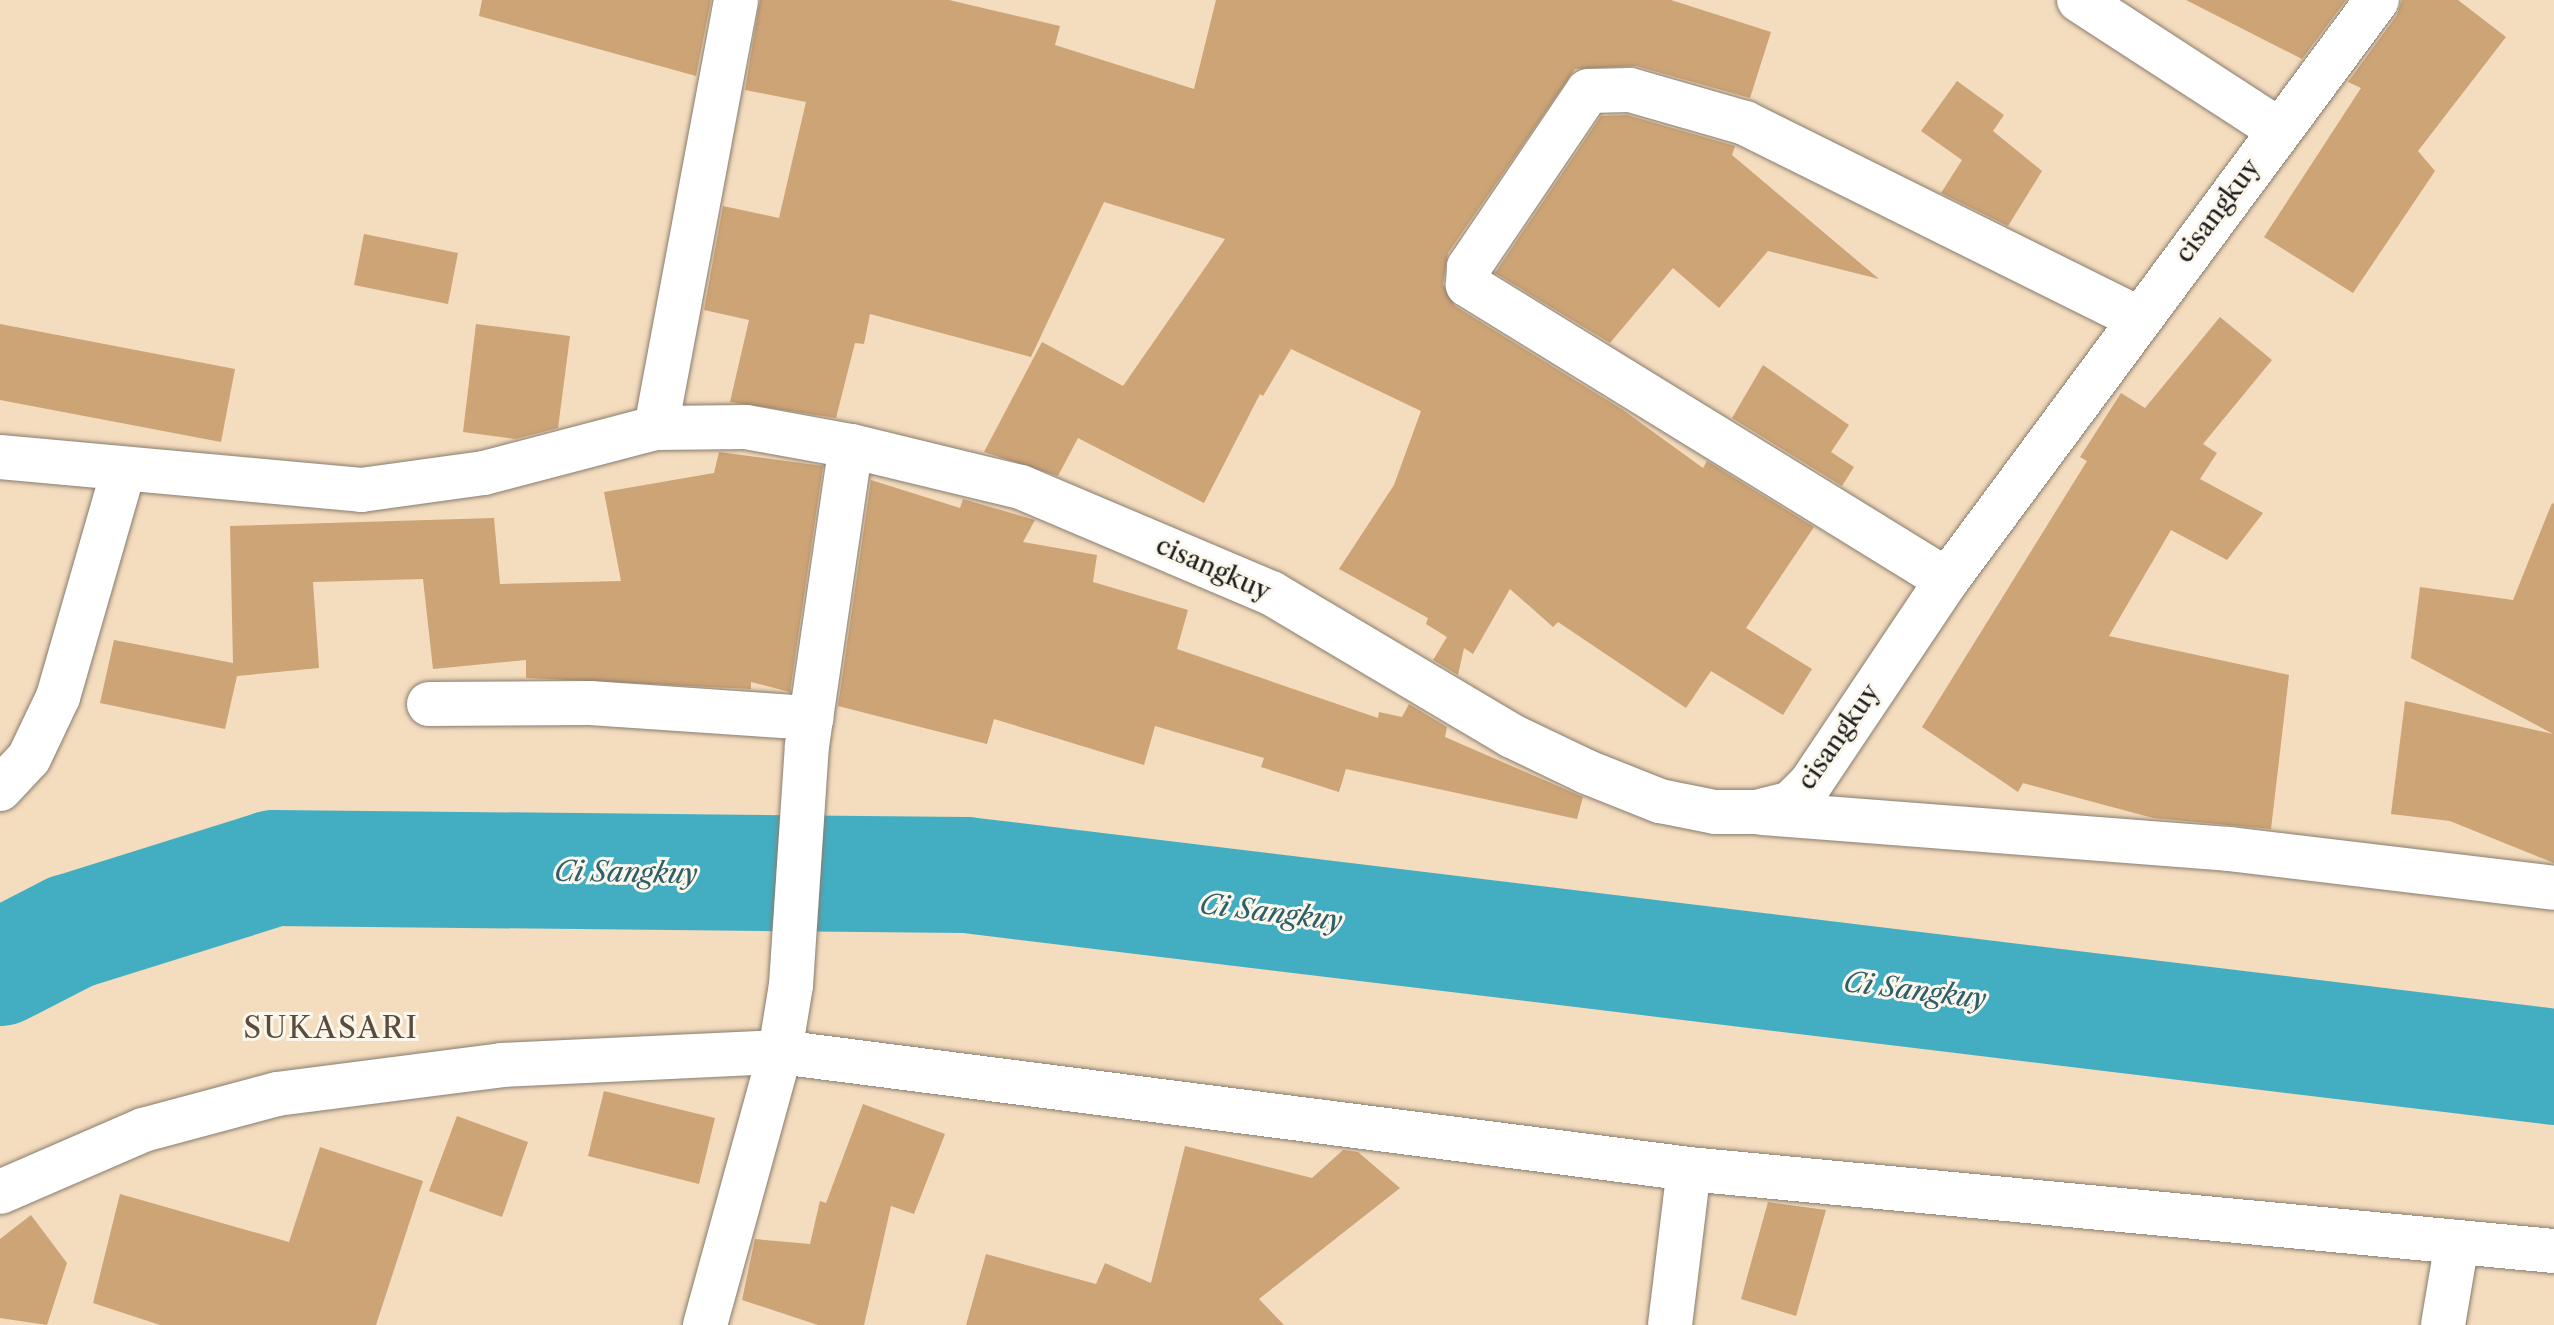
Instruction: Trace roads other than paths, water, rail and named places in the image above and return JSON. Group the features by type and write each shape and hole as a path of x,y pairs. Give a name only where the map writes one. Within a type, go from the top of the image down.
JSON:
{"street":[{"path":"656,428 736,0"},
{"path":"2079,0 2279,130"},
{"name":"cisangkuy","path":"0,457 361,490 484,473 656,428 746,427 851,446 1021,487 1271,593 1512,736 1587,772 1660,801 1715,812 1756,812 1791,803 1811,783 1947,580 2138,318 2377,0"},
{"path":"1947,580 1468,285 1469,267 1588,91 1630,90 1745,123 2138,318"},
{"path":"705,1325 780,1052 791,985 809,732 851,446"},
{"path":"0,789 29,758 58,697 124,469"},
{"path":"429,704 590,703 809,732"},
{"path":"1756,812 2229,849 2554,888"},
{"path":"0,1192 143,1130 277,1094 502,1065 780,1052 1689,1169 2554,1251"},
{"path":"1670,1325 1689,1169"},
{"path":"2443,1325 2457,1242"}],"waterway":[{"name":"Ci Sangkuy","path":"0,968 70,932 274,868 966,875 2554,1067"}],"district":[{"name":"SUKASARI","path":"331,1028"}]}
